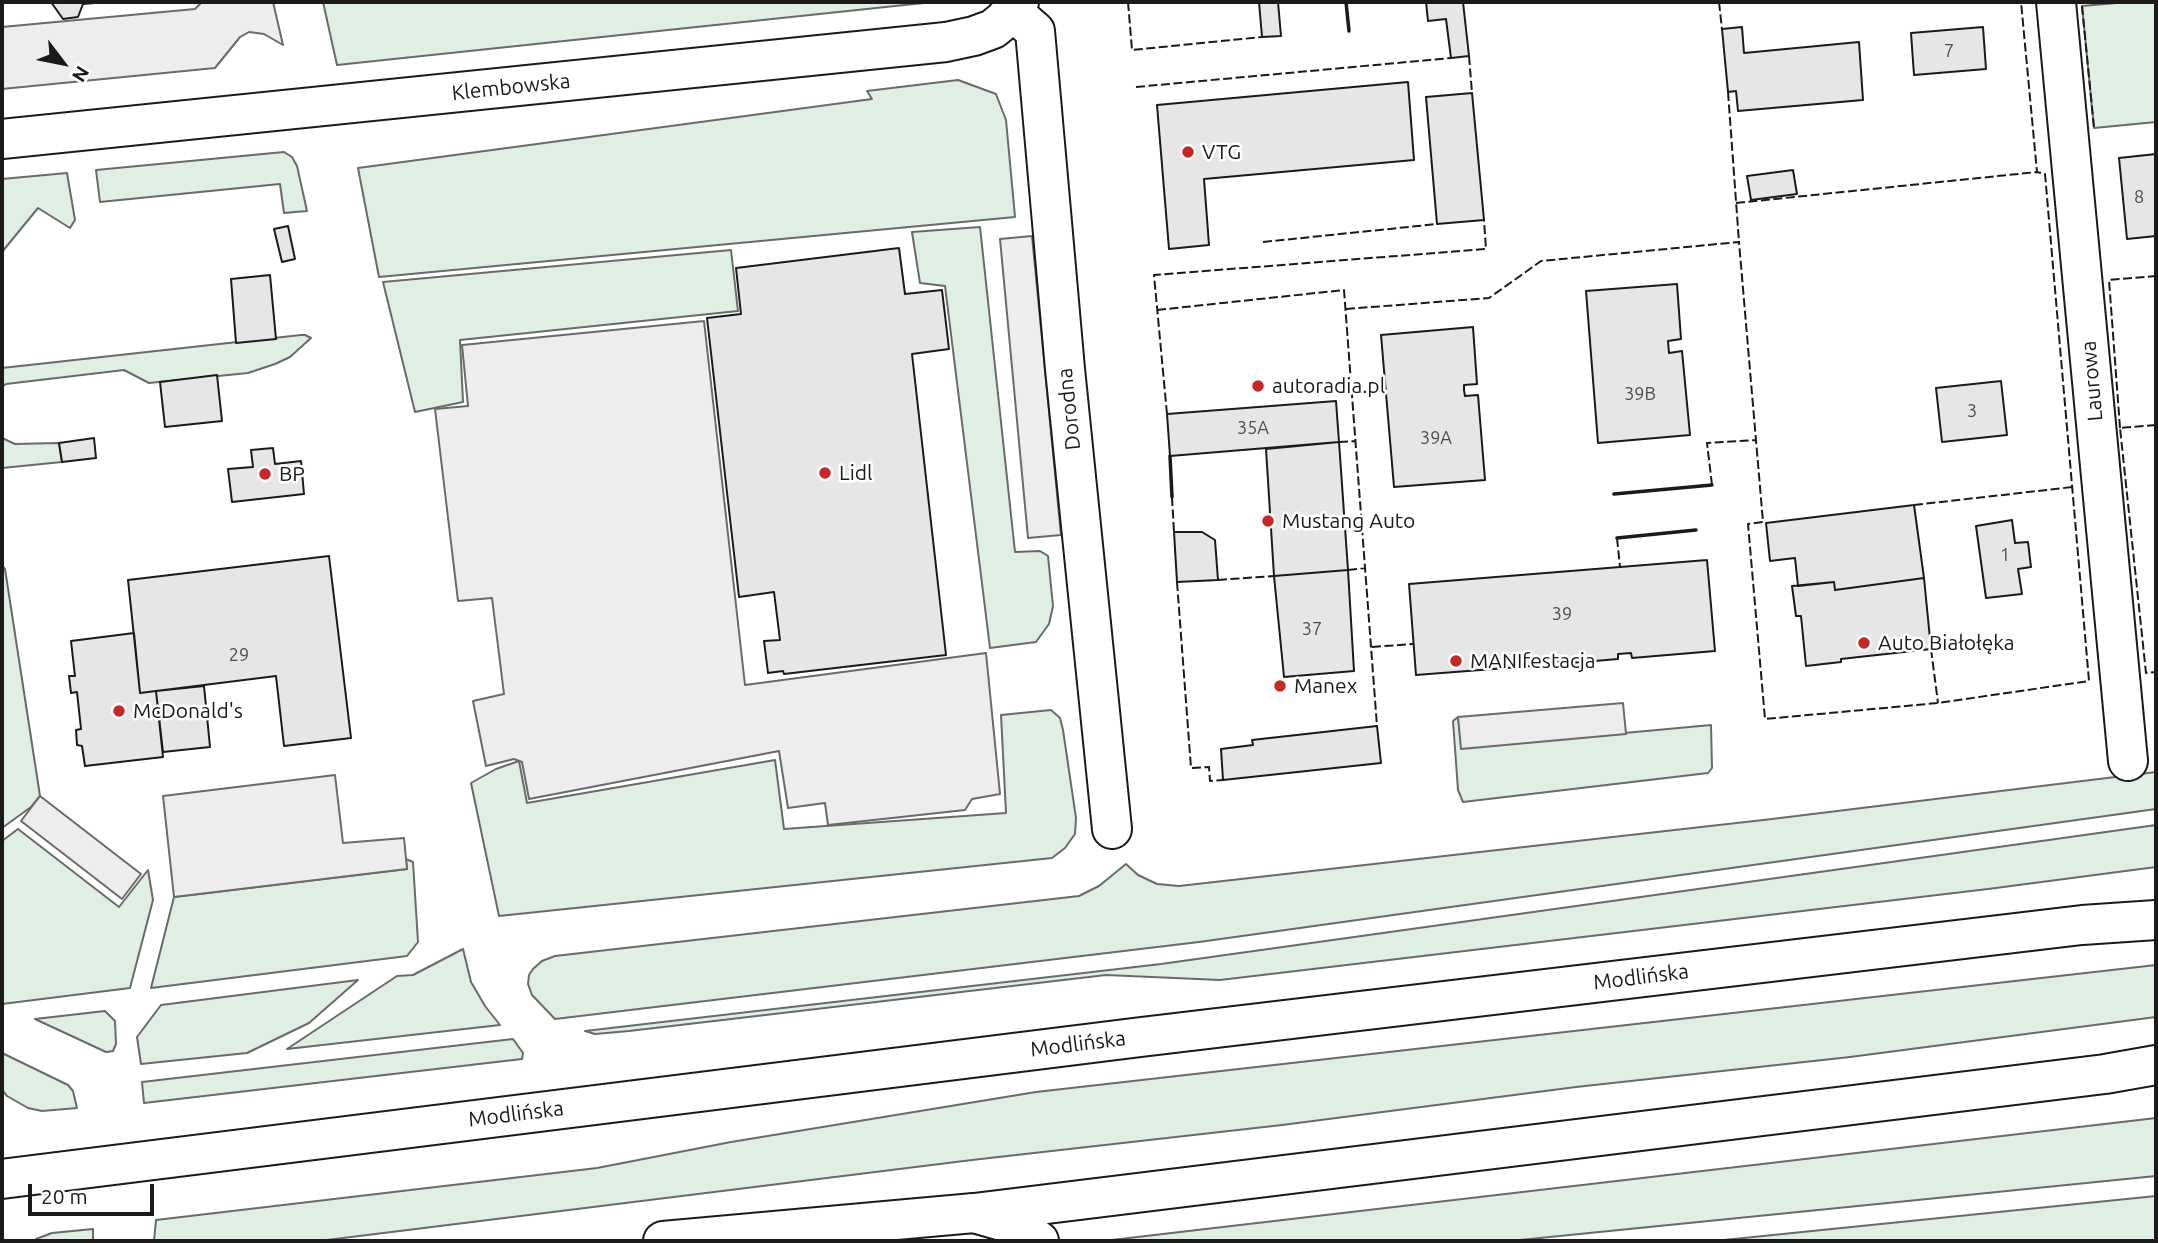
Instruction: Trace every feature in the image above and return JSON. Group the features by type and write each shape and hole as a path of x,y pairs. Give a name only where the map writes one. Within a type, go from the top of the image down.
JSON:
{"main road":[{"name":"Laurowa","path":"2056,2 2128,761"},
{"name":"Klembowska","path":"2,139 946,42 993,29 1015,7"},
{"name":"Dorodna","path":"1015,7 1035,31 1065,369 1112,829"},
{"path":"2082,925 2156,912"},
{"name":"Modlińska","path":"2,1179 762,1083 2082,925 2156,920"},
{"path":"663,1241 974,1213 2105,1074 2156,1065"},
{"path":"2105,1074 2156,1071"},
{"path":"974,1213 1026,1231 1039,1241"}],"green space":[{"path":"323,2 933,2 337,65"},
{"path":"2156,2 2156,122 2094,128 2082,6"},
{"path":"958,80 996,94 1006,120 1015,217 379,277 358,168 872,99 867,91"},
{"path":"284,152 292,157 297,166 307,211 284,213 280,184 100,202 96,170"},
{"path":"67,173 75,220 70,228 38,208 2,252 2,179"},
{"path":"980,227 1015,552 1040,551 1048,556 1053,606 1049,624 1036,642 990,648 945,286 920,283 912,232"},
{"path":"731,250 738,311 460,340 463,402 415,412 383,282"},
{"path":"305,335 311,338 290,357 248,373 149,383 124,370 6,384 2,387 2,368"},
{"path":"2,438 15,444 59,443 62,462 2,468"},
{"path":"2,565 5,569 40,796 31,807 2,828"},
{"path":"1051,710 1060,718 1063,730 1076,818 1075,834 1065,848 1052,858 499,916 471,783 496,769 519,761 527,803 775,760 784,829 1006,813 1001,715"},
{"path":"1458,717 1462,748 1711,725 1712,768 1708,773 1463,802 1458,790 1453,721"},
{"path":"2156,772 2156,809 1199,942 555,1019 532,995 528,984 533,969 542,961 555,956 1079,896 1099,886 1126,864 1138,875 1157,884 1179,886 1772,819"},
{"path":"2156,825 2156,867 1220,980 1106,975 629,1031 595,1034 585,1031 1161,964"},
{"path":"18,829 119,907 148,870 153,900 130,988 2,1004 2,841"},
{"path":"406,859 413,862 418,942 407,956 151,988 174,897 407,869"},
{"path":"463,949 471,982 500,1025 287,1049 397,976 413,975"},
{"path":"2156,965 2156,1017 1850,1057 1576,1087 319,1241 154,1241 156,1220 597,1168 731,1142 1036,1092"},
{"path":"358,980 309,1023 247,1053 141,1064 137,1037 161,1005"},
{"path":"105,1011 115,1021 116,1044 113,1051 106,1052 35,1019"},
{"path":"513,1039 523,1053 522,1059 144,1103 142,1082"},
{"path":"2,1053 68,1085 73,1091 77,1108 42,1111 28,1108 7,1096 2,1090"},
{"path":"2156,1118 2156,1176 1510,1241 1103,1241"},
{"path":"2156,1196 2156,1241 1714,1241 2028,1209"},
{"path":"93,1229 93,1241 35,1241 52,1233"}],"shaded area":[{"path":"202,2 273,2 283,45 264,34 249,32 240,37 215,68 2,89 2,27 195,9"},
{"path":"1032,236 1061,535 1028,538 1000,239"},
{"path":"704,321 745,685 986,653 1000,794 972,799 965,810 828,825 825,803 788,808 779,751 529,799 522,762 514,759 486,766 473,701 504,694 492,598 458,601 435,409 468,406 462,345"},
{"path":"1623,703 1626,734 1461,749 1458,717"},
{"path":"335,775 343,843 404,838 407,869 174,897 163,796"},
{"path":"40,796 141,874 122,899 21,821"}],"building":[{"path":"51,2 106,2 83,4 78,17 63,19"},
{"path":"1259,2 1278,2 1281,36 1262,37"},
{"path":"1426,2 1463,2 1469,56 1451,58 1446,19 1428,21"},
{"path":"1742,27 1744,53 1859,42 1863,100 1738,111 1736,91 1728,92 1722,29"},
{"path":"1983,27 1986,69 1914,75 1911,33"},
{"path":"1408,82 1414,160 1204,179 1209,245 1169,249 1157,105"},
{"path":"1472,93 1484,220 1437,224 1426,97"},
{"path":"2156,154 2156,236 2127,239 2119,158"},
{"path":"1793,170 1797,194 1751,200 1747,176"},
{"path":"288,226 295,259 282,262 274,229"},
{"name":"Lidl","path":"899,248 905,294 942,290 949,349 912,354 946,655 784,674 783,671 768,673 764,641 780,640 774,592 739,597 707,318 741,314 736,268"},
{"path":"270,275 276,339 236,343 231,279"},
{"path":"1677,284 1681,339 1668,341 1669,353 1682,351 1690,435 1598,443 1586,291"},
{"path":"1473,327 1477,384 1464,385 1464,390 1465,396 1478,395 1485,480 1394,487 1381,335"},
{"path":"217,375 222,421 165,427 160,382"},
{"path":"2001,381 2007,435 1942,442 1936,388"},
{"path":"1336,401 1339,442 1170,456 1167,414"},
{"path":"94,438 96,458 62,462 59,443"},
{"path":"1339,442 1348,570 1274,576 1266,449"},
{"name":"BP","path":"273,448 275,464 301,461 304,494 232,502 228,469 253,467 251,450"},
{"path":"1914,505 1924,578 1835,590 1834,582 1798,586 1795,558 1770,561 1766,523"},
{"path":"2012,520 2015,543 2028,542 2031,567 2018,569 2022,594 1986,598 1976,526"},
{"path":"1174,532 1202,532 1215,540 1218,580 1177,582"},
{"path":"329,556 351,738 284,746 276,676 140,693 128,580"},
{"path":"1707,560 1715,651 1632,658 1631,653 1618,654 1618,659 1559,664 1558,659 1545,660 1545,665 1416,675 1409,584"},
{"path":"1348,570 1354,671 1284,677 1274,576"},
{"path":"1924,578 1931,649 1841,659 1841,662 1806,666 1801,616 1796,616 1792,586 1834,582 1835,590"},
{"name":"McDonald's","path":"134,633 140,693 156,691 163,757 85,766 82,746 77,745 76,730 81,729 77,692 71,693 69,676 75,676 71,641"},
{"path":"204,686 210,747 163,752 156,691"},
{"path":"1377,726 1381,763 1223,780 1221,749 1253,745 1252,740"}],"fence":[{"path":"1128,2 1132,50 1262,37"},
{"path":"1719,2 1722,29"},
{"path":"1346,309 1489,298 1541,261 1739,242 1763,522 1748,524 1765,719 1938,703 2089,681 2045,174 2037,172 2021,2"},
{"path":"2082,6 2094,128"},
{"path":"1469,56 1472,93"},
{"path":"1136,87 1451,58"},
{"path":"1728,92 1739,242"},
{"path":"1736,203 2037,172"},
{"path":"1167,414 1154,275 1486,249 1484,220"},
{"path":"1263,242 1437,224"},
{"path":"2120,428 2109,280 2156,276"},
{"path":"1157,310 1344,290 1377,726"},
{"path":"2156,425 2120,428 2146,673 2156,672"},
{"path":"1712,485 1707,443 1756,440"},
{"path":"1339,442 1356,441"},
{"path":"1914,505 2073,487"},
{"path":"1172,497 1174,532"},
{"path":"1617,538 1620,567"},
{"path":"1348,570 1366,568"},
{"path":"1218,580 1274,576"},
{"path":"1177,582 1191,768 1209,767 1210,781 1223,780"},
{"path":"1372,647 1413,644"},
{"path":"1931,649 1938,703"}],"wall":[{"path":"1346,2 1349,31"},
{"path":"1170,456 1172,497"},
{"path":"1614,494 1712,485"},
{"path":"1617,538 1696,530"}],"place":[{"name":"VTG","path":"1188,152"},
{"name":"autoradia.pl","path":"1258,386"},
{"name":"Lidl","path":"825,473"},
{"name":"BP","path":"265,474"},
{"name":"Mustang Auto","path":"1268,521"},
{"name":"Auto Białołęka","path":"1864,643"},
{"name":"MANIfestacja","path":"1456,661"},
{"name":"Manex","path":"1280,686"},
{"name":"McDonald's","path":"119,711"}]}
